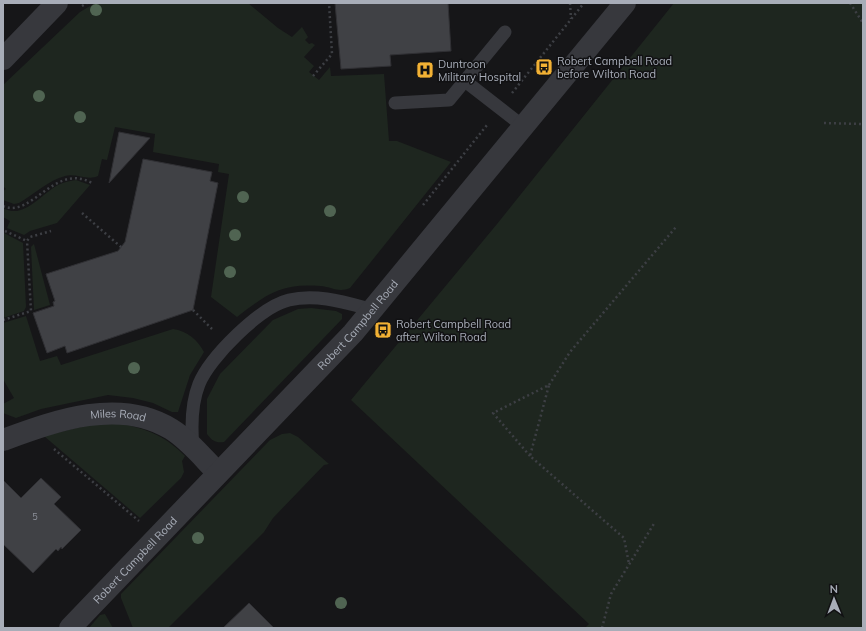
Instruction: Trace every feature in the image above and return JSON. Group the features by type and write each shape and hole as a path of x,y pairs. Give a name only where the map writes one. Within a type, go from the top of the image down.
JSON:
{"street":[{"path":"24,38 32,21 36,3"},
{"path":"3,59 57,3"},
{"name":"Robert Campbell Road","path":"70,628 374,310 625,3"},
{"name":"Miles Road","path":"3,440 29,430 79,417 105,412 131,415 158,422 171,429 218,473"}],"lane":[{"path":"394,103 448,100 505,32"},
{"path":"465,81 524,127"},
{"path":"193,448 193,411 199,384 209,367 228,345 255,319 272,307 289,300 316,298 374,310"}],"path":[{"path":"313,76 332,54 329,3"},
{"path":"570,3 571,19"},
{"path":"423,205 584,3"},
{"path":"850,3 863,23"},
{"path":"824,123 863,124"},
{"path":"3,206 11,209 20,207 62,180 77,178 92,183"},
{"path":"82,213 121,247"},
{"path":"530,456 549,386 570,352 676,227"},
{"path":"5,230 27,241"},
{"path":"3,320 30,311 27,241 30,237 51,231"},
{"path":"193,310 228,345"},
{"path":"549,386 493,413 530,456 624,538 629,564"},
{"path":"53,448 142,524"},
{"path":"602,628 611,594 655,522"}],"shaded area":[{"path":"95,3 248,3 278,28 292,37 302,27 308,37 305,40 309,44 312,43 315,45 304,57 314,66 309,72 319,80 330,67 331,76 384,74 389,141 397,141 451,162 350,288 339,290 320,286 295,286 285,288 266,296 237,317 211,297 229,174 218,172 219,164 153,152 155,134 115,127 107,160 102,159 98,176 90,178 73,175 65,176 47,184 19,203 14,204 3,200 3,191 6,189 3,186 3,85 80,12"},
{"path":"674,3 863,3 863,628 585,628 589,624 351,400 497,224"},
{"path":"76,180 90,185 57,223 30,231 24,235 7,228 10,221 3,217 3,208 11,211 18,211 32,204 58,185"},
{"path":"4,233 23,243 26,307 24,311 3,318"},
{"path":"34,244 50,305 34,310 31,247"},
{"path":"311,308 336,311 342,314 342,319 224,442 216,442 212,440 207,434 207,399 220,374 273,320 298,309"},
{"path":"26,316 40,361 57,356 61,365 173,329 192,337 204,352 190,375 178,412 172,412 153,403 133,398 108,395 41,409 16,418 3,413 3,404 14,398 3,379 3,323"},
{"path":"119,423 155,434 185,456 182,461 184,472 181,478 140,518 44,436 93,424"},
{"path":"290,433 298,437 329,464 324,465 273,518 264,532 168,628 133,628 121,598 121,594 270,440 282,434"},
{"path":"105,614 113,628 89,628 100,615"}],"building":[{"name":"Duntroon Military Hospital","path":"335,3 448,3 451,51 390,55 391,66 341,69"},
{"path":"119,132 150,138 109,183"},
{"path":"143,159 212,172 210,181 218,183 193,310 67,353 65,346 47,353 33,313 54,306 53,302 55,301 46,274 118,251 125,242"},
{"path":"41,478 61,497 54,504 81,530 62,549 61,547 58,551 56,549 33,573 3,544 3,480 21,498"},
{"path":"249,603 274,628 223,628"}],"place":[{"name":"Robert Campbell Road before Wilton Road","path":"544,67"},
{"name":"Duntroon Military Hospital","path":"425,70"},
{"name":"Robert Campbell Road after Wilton Road","path":"383,330"}]}
